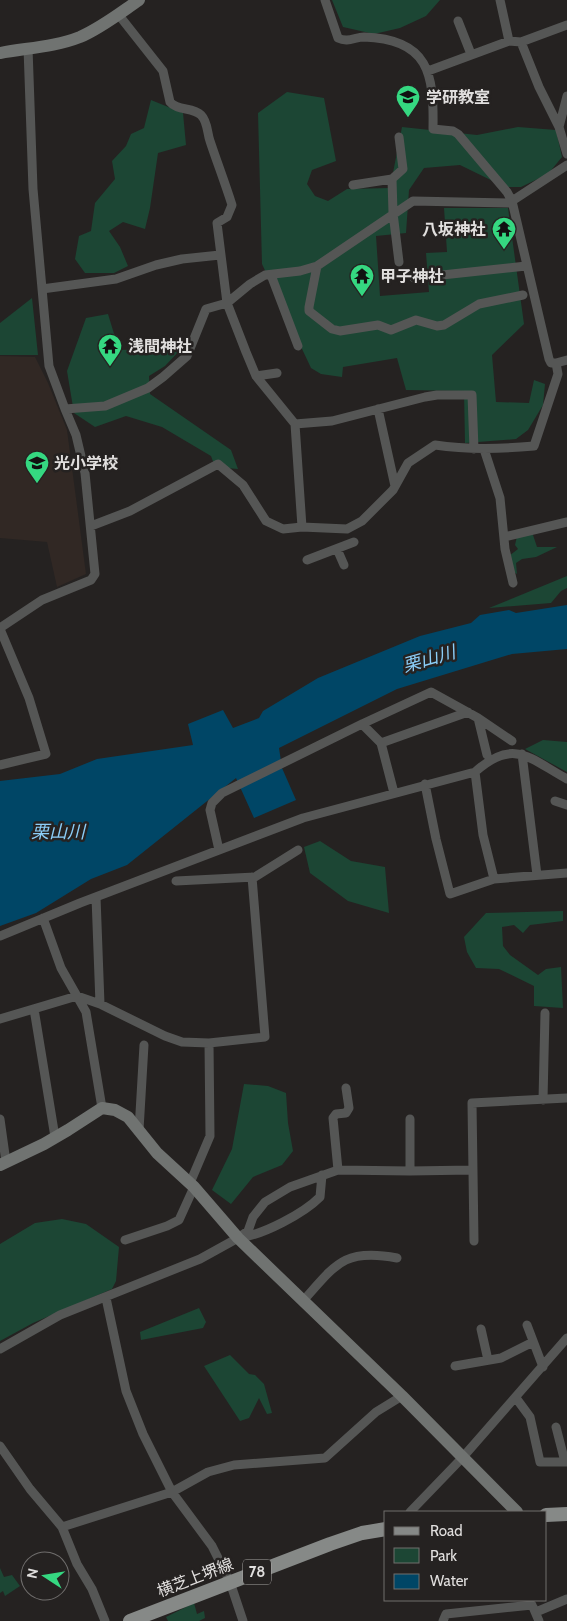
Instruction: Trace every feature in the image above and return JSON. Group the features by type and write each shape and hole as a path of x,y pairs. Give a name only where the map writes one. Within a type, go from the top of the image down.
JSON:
{"main road":[{"path":"547,1515 567,1514"},
{"name":"横芝上堺線","path":"130,1621 354,1536 384,1529"}],"street":[{"path":"0,53 59,44 79,37 94,30 139,0"},
{"path":"325,0 338,38 349,40 362,37 397,42 413,51 425,63 434,97 433,129 453,131 458,134 507,192 512,201 549,359 551,363 567,360"},
{"path":"500,0 509,40"},
{"path":"118,14 162,71 172,106 194,111 201,114 205,120 209,138 232,205 226,217 217,223 227,303 256,376 295,424 302,528"},
{"path":"458,22 471,54"},
{"path":"428,71 509,40 520,42 567,25"},
{"path":"520,42 559,127 567,154"},
{"path":"0,765 46,754 29,698 0,629 42,600 91,580 95,574 85,473 76,434 49,366 33,188 28,48"},
{"path":"559,127 567,96"},
{"path":"353,185 392,179 403,169 399,137"},
{"path":"65,409 105,406 148,388 187,356 206,309 227,303 250,284 265,275 300,271 317,266 413,201 508,202 567,165"},
{"path":"392,179 393,213 399,262"},
{"path":"42,288 116,279 174,261 220,255"},
{"path":"317,266 308,307 309,311 332,329 340,331 378,325 391,330 416,320 437,326 444,325 479,304 523,295"},
{"path":"414,278 526,266"},
{"path":"271,275 298,346"},
{"path":"91,526 130,511 218,464 243,485 266,521 283,529 347,529 362,521 395,486 408,463 435,444 457,448 484,449 534,446 558,374 556,363"},
{"path":"256,376 277,373"},
{"path":"295,424 332,420 437,395 472,395 474,448"},
{"path":"378,409 395,486"},
{"path":"484,449 500,498 504,537 513,583"},
{"path":"504,537 567,522"},
{"path":"307,560 354,542"},
{"path":"337,549 344,565"},
{"path":"219,850 210,810 212,803 222,793 431,692 478,718 512,741"},
{"path":"381,743 468,712"},
{"path":"478,718 487,755"},
{"path":"362,724 381,743 394,793"},
{"path":"0,936 96,897 303,818 475,772 488,762 506,754 522,754 567,779"},
{"path":"522,754 537,875"},
{"path":"475,772 483,835 494,879"},
{"path":"426,784 436,839 450,894 494,879 567,873"},
{"path":"555,801 567,805"},
{"path":"176,880 255,877 298,850"},
{"path":"0,1019 77,996 100,1004 137,1024 182,1042 209,1043 265,1037 252,877"},
{"path":"96,897 100,1004"},
{"path":"43,918 61,968 86,1012 102,1108"},
{"path":"34,1009 55,1137"},
{"path":"544,1100 545,1013"},
{"path":"124,1240 159,1229 179,1220 210,1136 209,1043"},
{"path":"139,1130 144,1045"},
{"path":"338,1170 333,1118 336,1114 346,1113 348,1108 346,1088"},
{"path":"474,1241 472,1103 567,1098"},
{"path":"0,1119 3,1163 55,1137 102,1108 115,1110 128,1117 158,1153 192,1185 238,1238 402,1396 516,1511"},
{"path":"410,1119 410,1172"},
{"path":"0,1349 60,1315 200,1259 238,1238 248,1231 253,1217 265,1202 290,1186 338,1170 410,1172 472,1170"},
{"path":"238,1238 254,1236 309,1208 320,1197 322,1175"},
{"path":"303,1301 329,1271 350,1258 368,1254 397,1258"},
{"path":"106,1298 126,1391 143,1434 172,1492 212,1546 230,1582 243,1621"},
{"path":"527,1325 543,1367"},
{"path":"481,1329 488,1360"},
{"path":"411,1511 463,1457 567,1338"},
{"path":"455,1366 501,1358 533,1342"},
{"path":"62,1527 172,1492 208,1472 234,1465 325,1458 376,1412 402,1396"},
{"path":"516,1398 530,1417 540,1462 566,1462 556,1427"},
{"path":"0,1446 30,1489 62,1527 77,1564 92,1590 105,1621"},
{"path":"443,1621 446,1614 534,1609 567,1599"}],"shaded area":[{"name":"光小学校","path":"0,356 35,357 67,430 86,574 57,587 47,542 0,538"}],"green space":[{"path":"332,0 440,0 426,16 400,28 374,34 343,27"},
{"path":"287,92 324,98 336,161 312,170 307,184 315,196 328,201 347,189 390,188 402,127 477,135 518,127 556,130 562,157 548,174 521,187 505,187 460,165 424,168 409,190 406,233 376,236 380,296 429,292 426,253 447,252 444,208 508,208 524,324 492,355 496,402 529,403 534,380 545,384 543,405 528,430 516,439 465,443 464,391 406,390 397,358 343,367 342,377 321,374 311,368 262,264 258,113"},
{"path":"151,100 183,113 186,145 158,153 145,229 123,222 109,231 120,247 128,266 114,273 85,273 75,259 79,236 91,231 95,203 115,179 112,161 126,146 131,134 144,128"},
{"path":"32,298 38,355 0,355 0,323"},
{"path":"108,314 119,350 182,348 165,366 149,376 150,394 231,450 238,469 215,467 211,456 162,427 126,416 95,427 74,413 67,371 86,318"},
{"path":"518,532 532,532 537,547 557,547 536,557 522,559 516,563 517,574 508,568 504,560 518,549 515,545"},
{"path":"567,576 567,588 561,591 551,603 489,608"},
{"path":"543,740 567,742 567,772 525,749"},
{"path":"320,841 351,861 385,867 389,913 348,901 310,873 304,847"},
{"path":"563,911 563,921 530,925 523,933 514,925 502,927 503,946 510,955 538,975 546,969 561,967 563,1008 534,1006 534,986 499,969 476,968 467,952 464,937 486,913"},
{"path":"244,1084 268,1086 286,1093 288,1123 293,1151 282,1165 253,1177 231,1204 212,1190 232,1149"},
{"path":"62,1219 86,1224 119,1247 116,1281 112,1289 33,1323 0,1341 0,1244 35,1223"},
{"path":"199,1308 206,1322 203,1328 141,1340 140,1332"},
{"path":"230,1355 249,1374 255,1375 264,1384 272,1413 267,1414 259,1398 249,1418 240,1421 204,1366"},
{"path":"0,1568 4,1577 12,1575 20,1586 5,1596 3,1591 0,1593"},
{"path":"194,1603 197,1614 204,1611 205,1618 199,1621 168,1621 166,1617"}],"water":[{"name":"栗山川","path":"567,605 567,649 512,654 397,689 279,748 282,768 296,800 254,818 236,778 127,865 91,879 36,913 0,926 0,781 60,774 97,759 193,745 188,724 223,710 233,728 259,718 263,711 318,678 420,636 471,623 480,615 509,610 516,613"}],"place":[{"name":"学研教室","path":"408,118"},
{"name":"八坂神社","path":"504,250"},
{"name":"甲子神社","path":"362,297"},
{"name":"浅間神社","path":"110,367"},
{"name":"光小学校","path":"37,484"}]}
